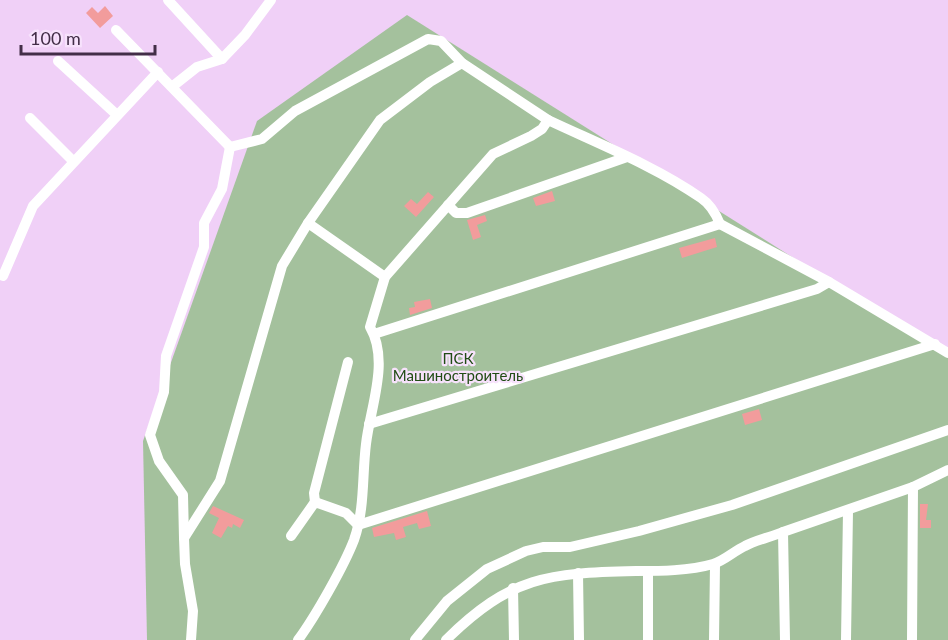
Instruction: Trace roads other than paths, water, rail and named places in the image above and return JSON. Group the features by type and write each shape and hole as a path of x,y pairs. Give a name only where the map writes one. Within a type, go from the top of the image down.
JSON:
{"street":[{"path":"168,0 222,59"},
{"path":"173,86 197,67 222,59 245,35 264,2"},
{"path":"116,30 230,147"},
{"path":"230,147 262,139 295,111 428,39 441,41 462,63 548,120 627,157 703,199 716,213 720,224 830,282 948,353"},
{"path":"58,61 117,116"},
{"path":"184,538 220,481 282,266 308,223 380,120 430,82 462,63"},
{"path":"3,276 33,206 158,72"},
{"path":"30,118 73,161"},
{"path":"298,640 354,541 358,525 369,424 378,382 374,334 370,327 375,303 385,277 493,154 531,136 542,129 548,120"},
{"path":"191,640 193,611 184,538 183,495 159,461 150,435 164,392 166,356 204,247 204,224 222,189 230,147"},
{"path":"448,204 456,213 468,213 627,157"},
{"path":"308,223 385,277"},
{"path":"374,334 720,224"},
{"path":"369,424 806,293 830,282"},
{"path":"358,525 934,344"},
{"path":"291,536 315,502 314,493 348,362"},
{"path":"415,640 447,601 487,569 526,551 593,542 732,505 948,429"},
{"path":"446,640 471,615 513,588 535,580 578,573 648,571 715,564 746,545 913,487 948,470"},
{"path":"912,640 913,487"},
{"path":"315,502 346,513 358,525"},
{"path":"846,640 848,511"},
{"path":"783,532 785,640"},
{"path":"714,640 715,564"},
{"path":"648,571 648,640"},
{"path":"578,573 579,640"},
{"path":"513,588 514,640"}],"park label":[{"name":"ПСК Машиностроитель","path":"458,368"}]}
